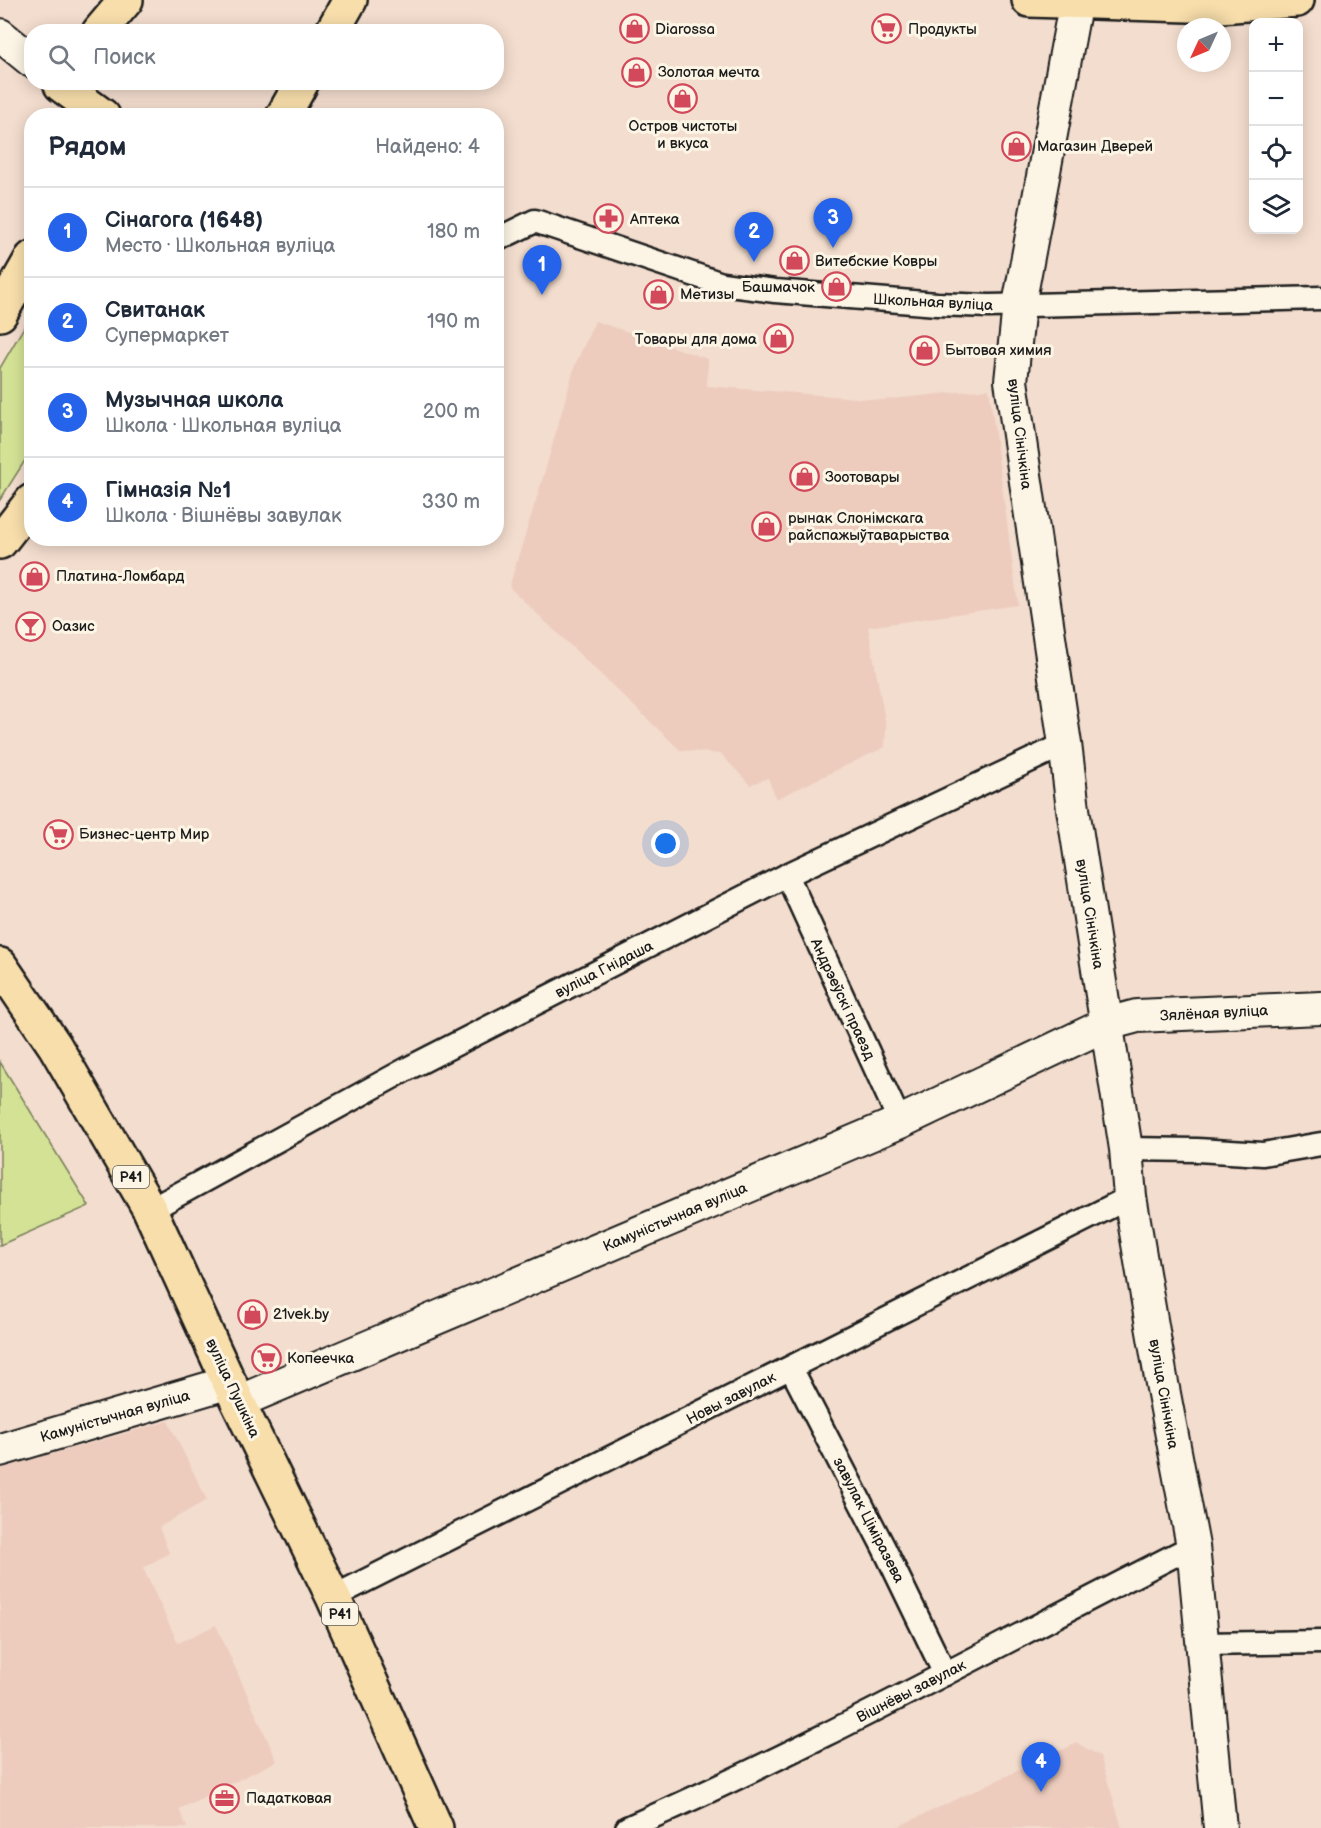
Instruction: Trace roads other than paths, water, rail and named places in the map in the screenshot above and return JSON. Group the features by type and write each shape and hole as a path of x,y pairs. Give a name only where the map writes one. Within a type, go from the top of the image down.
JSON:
{"main road":[{"path":"106,24 126,0"},
{"path":"336,24 350,0"},
{"path":"1029,0 1220,6 1297,0"},
{"path":"69,90 93,108"},
{"path":"287,108 298,90"},
{"path":"0,314 24,272"},
{"path":"0,542 24,511"},
{"name":"вуліца Пушкіна","path":"0,965 55,1046 150,1210 333,1598 436,1828"}],"street":[{"name":"вуліца Сінічкіна","path":"1076,1 1018,305 1011,381 1073,809 1126,1149 1130,1197 1193,1546 1220,1828"},
{"path":"0,35 24,54"},
{"name":"Школьная вуліца","path":"504,236 535,221 722,284 775,291 938,304 1018,305 1321,298"},
{"name":"вуліца Гнідаша","path":"150,1210 407,1070 787,875 1065,744"},
{"name":"Андрэеўскі праезд","path":"787,875 900,1122"},
{"name":"Зялёная вуліца","path":"1107,1024 1137,1016 1321,1008"},
{"name":"Камуністычная вуліца","path":"0,1450 234,1392 900,1122 1107,1024"},
{"path":"1126,1149 1263,1154 1321,1144"},
{"name":"Новы завулак","path":"333,1598 1130,1197"},
{"name":"завулак Ціміразева","path":"791,1368 884,1548 945,1674"},
{"name":"Вішнёвы завулак","path":"627,1828 711,1791 1193,1546"},
{"path":"1202,1644 1321,1642"}],"place":[{"name":"Diarossa","path":"634,29"},
{"name":"Продукты","path":"887,29"},
{"name":"Золотая мечта","path":"637,72"},
{"name":"Остров чистоты и вкуса","path":"683,99"},
{"name":"Магазин Дверей","path":"1016,146"},
{"name":"Аптека","path":"609,219"},
{"name":"Музычная школа","path":"833,248"},
{"name":"Витебские Ковры","path":"794,261"},
{"name":"Свитанак","path":"754,262"},
{"name":"Башмачок","path":"836,287"},
{"name":"Метизы","path":"659,294"},
{"name":"Сінагога (1648)","path":"542,295"},
{"name":"Товары для дома","path":"778,339"},
{"name":"Бытовая химия","path":"924,350"},
{"name":"Зоотовары","path":"804,477"},
{"name":"рынак Слонімскага райспажыўтаварыства","path":"767,527"},
{"name":"Платина-Ломбард","path":"35,576"},
{"name":"Оазис","path":"31,626"},
{"name":"Бизнес-центр Мир","path":"58,834"},
{"name":"21vek.by","path":"252,1314"},
{"name":"Копеечка","path":"266,1358"},
{"name":"Гімназія №1","path":"1041,1792"},
{"name":"Падатковая","path":"225,1798"}]}
